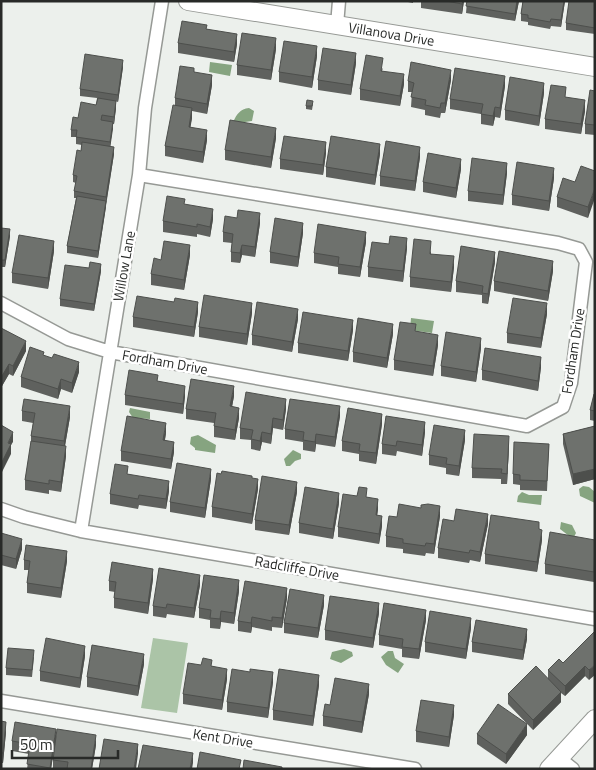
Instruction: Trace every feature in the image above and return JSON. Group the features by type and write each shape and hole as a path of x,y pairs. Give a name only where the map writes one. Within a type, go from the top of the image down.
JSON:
{"street":[{"name":"Willow Lane","path":"81,531 140,175 145,108 162,1"},
{"name":"Villanova Drive","path":"188,1 595,68"},
{"path":"337,25 339,1"},
{"name":"Fordham Drive","path":"1,303 68,339 110,352 527,426 563,407 571,383 586,262 579,249 558,243 140,175"},
{"name":"Radcliffe Drive","path":"1,509 24,517 81,531 595,619"},
{"name":"Kent Drive","path":"1,701 415,769"},
{"path":"573,769 553,763 595,719"}],"shaded area":[{"path":"210,62 232,65 230,76 209,72"},
{"path":"249,108 254,111 252,121 245,122 243,126 233,122 239,112"},
{"path":"411,318 434,321 432,333 410,330"},
{"path":"130,408 150,412 150,419 133,418 129,412"},
{"path":"198,435 216,445 215,453 195,450 190,444 191,437"},
{"path":"293,450 301,454 301,459 295,461 290,466 286,466 284,459"},
{"path":"583,486 589,487 595,492 595,503 580,496 579,489"},
{"path":"522,492 529,495 542,495 541,505 517,502 518,496"},
{"path":"561,522 572,525 576,533 573,539 560,529"},
{"path":"153,638 188,643 177,713 141,708"},
{"path":"344,649 352,652 353,656 341,663 330,659 332,652"},
{"path":"388,651 393,651 395,658 404,664 398,673 386,665 381,657"}],"building":[{"path":"446,1 463,1 462,4"},
{"path":"467,1 517,1 515,14 466,6"},
{"path":"523,1 564,1 561,20 551,19 550,22 528,18 528,15 521,14"},
{"path":"569,1 595,1 595,28 566,23"},
{"path":"182,21 207,25 206,29 237,34 234,52 178,43"},
{"path":"242,33 276,38 271,70 237,65"},
{"path":"284,41 317,46 312,77 279,72"},
{"path":"323,48 356,53 351,85 318,80"},
{"path":"85,54 123,60 118,95 80,89"},
{"path":"366,55 383,58 381,71 404,74 400,96 360,89"},
{"path":"411,62 451,70 445,103 441,103 440,108 425,105 426,100 411,97 414,83 408,81"},
{"path":"180,66 194,68 194,72 212,75 207,104 175,98"},
{"path":"455,68 505,76 500,108 495,107 493,116 481,114 483,104 450,99"},
{"path":"510,77 544,83 539,116 505,110"},
{"path":"551,85 566,87 565,97 585,100 581,124 545,119"},
{"path":"590,90 595,91 595,125 585,124"},
{"path":"98,98 116,101 114,117 102,115 101,120 113,122 110,142 76,137 77,130 71,130 73,117 78,118 81,102 96,105"},
{"path":"307,100 313,101 312,106 306,106"},
{"path":"173,105 192,108 189,127 207,130 203,152 165,146"},
{"path":"230,120 276,128 271,157 225,150"},
{"path":"284,136 326,142 323,165 280,159"},
{"path":"331,136 380,144 375,175 326,167"},
{"path":"386,141 420,147 415,181 380,176"},
{"path":"82,142 114,147 106,197 74,191 77,176 73,175 77,150 81,151"},
{"path":"428,153 461,159 456,188 423,182"},
{"path":"472,158 507,163 503,195 468,191"},
{"path":"517,162 554,168 549,201 512,195"},
{"path":"581,166 595,171 595,188 588,207 557,197 563,178 575,182"},
{"path":"77,196 106,201 98,251 67,246"},
{"path":"167,196 185,199 184,204 213,209 210,227 197,224 197,227 163,221"},
{"path":"238,210 260,213 255,247 242,245 240,253 231,252 233,234 223,232 225,216 237,218"},
{"path":"275,218 303,223 298,257 270,252"},
{"path":"318,224 366,232 360,267 338,264 339,257 314,253"},
{"path":"1,228 10,229 5,260 1,260"},
{"path":"19,235 54,241 48,278 12,273"},
{"path":"390,236 407,238 403,271 368,267 372,242 389,244"},
{"path":"414,239 431,241 430,254 454,256 451,282 410,277"},
{"path":"164,241 190,245 184,280 151,274 154,258 161,260"},
{"path":"461,246 495,252 488,294 482,293 483,286 456,281"},
{"path":"499,251 553,261 548,291 494,281"},
{"path":"90,262 101,264 94,304 60,299 65,265 89,268"},
{"path":"204,295 252,303 247,334 199,327"},
{"path":"137,296 174,302 175,298 198,302 194,327 133,317"},
{"path":"513,298 547,303 541,338 507,333"},
{"path":"257,302 298,309 292,342 252,335"},
{"path":"303,312 353,320 348,351 298,343"},
{"path":"358,318 393,324 387,358 353,352"},
{"path":"400,322 416,324 415,331 438,335 433,366 394,360"},
{"path":"1,328 26,341 13,366 9,364 2,376 1,376"},
{"path":"446,332 481,338 476,372 441,366"},
{"path":"30,347 44,352 43,355 52,358 54,354 79,362 72,383 61,379 58,389 21,377"},
{"path":"485,348 541,357 538,381 482,370"},
{"path":"129,370 158,375 157,381 185,386 183,404 125,395"},
{"path":"191,379 234,386 230,406 239,408 235,430 214,426 216,413 186,409"},
{"path":"246,392 286,399 283,420 273,418 271,434 262,432 260,441 251,439 253,430 240,428"},
{"path":"595,394 595,411 590,410"},
{"path":"24,399 70,406 64,441 31,436 35,413 22,411"},
{"path":"290,399 340,406 335,437 316,434 315,442 303,440 304,432 285,429"},
{"path":"348,408 382,414 376,453 359,451 360,444 342,441"},
{"path":"127,416 166,423 163,440 174,442 171,459 121,451"},
{"path":"386,416 425,422 422,445 397,441 396,446 382,444"},
{"path":"1,425 13,432 8,443 11,444 1,464"},
{"path":"434,425 465,430 459,466 446,464 447,458 429,455"},
{"path":"595,426 595,469 573,474 563,434"},
{"path":"474,434 509,436 507,474 501,473 502,469 472,468"},
{"path":"31,441 66,446 61,482 49,480 49,484 25,480"},
{"path":"514,442 549,444 547,481 520,480 520,475 513,474"},
{"path":"177,463 211,469 205,508 170,502"},
{"path":"115,464 128,466 127,474 169,481 166,499 139,495 138,499 110,494"},
{"path":"222,471 252,476 252,478 258,479 252,514 212,507 217,473 221,474"},
{"path":"262,476 297,482 289,525 255,520"},
{"path":"305,487 339,493 333,529 299,523"},
{"path":"359,487 367,488 366,497 378,499 376,515 382,516 379,534 338,527 343,494 357,496"},
{"path":"399,504 421,508 421,505 428,504 440,506 434,544 426,543 425,546 403,543 403,539 386,536 389,516 397,517"},
{"path":"456,509 488,514 480,552 470,550 469,553 438,548 443,519 454,521"},
{"path":"491,515 539,522 539,529 542,530 537,562 485,554"},
{"path":"550,532 595,540 594,572 545,564"},
{"path":"1,533 22,539 16,559 1,555"},
{"path":"26,545 67,551 61,588 27,583 30,561 24,560"},
{"path":"112,562 153,569 148,603 114,598 116,582 109,581"},
{"path":"159,568 200,575 194,608 167,604 166,608 153,606"},
{"path":"204,575 239,580 234,613 221,611 220,619 210,618 211,610 199,608"},
{"path":"245,581 287,588 282,618 272,617 272,621 252,617 251,623 238,621"},
{"path":"290,589 324,595 318,628 284,623"},
{"path":"330,596 379,603 373,638 325,630"},
{"path":"384,603 426,610 419,649 402,647 403,639 379,635"},
{"path":"430,611 471,618 466,649 425,642"},
{"path":"476,620 527,629 523,650 472,642"},
{"path":"594,632 595,665 589,670 585,666 565,686 548,670 559,659 563,663"},
{"path":"46,638 85,646 80,678 40,671"},
{"path":"92,645 144,654 138,686 87,677"},
{"path":"8,648 34,650 32,670 6,668"},
{"path":"203,658 212,660 211,666 227,669 222,700 183,694 188,663 201,665"},
{"path":"536,666 561,692 533,720 508,694"},
{"path":"232,669 250,672 250,669 273,672 268,708 227,702"},
{"path":"279,669 319,675 313,716 273,710"},
{"path":"335,678 369,684 362,722 323,716 325,704 330,705"},
{"path":"421,700 454,705 449,737 416,731"},
{"path":"498,704 527,724 506,754 477,734"},
{"path":"1,721 6,722 3,753 1,753"},
{"path":"15,722 56,729 50,768 27,764 30,744 12,741"},
{"path":"57,729 96,735 91,769 67,769 68,762 53,760"},
{"path":"104,739 138,744 134,769 99,769"},
{"path":"143,745 193,753 190,769 138,769"},
{"path":"200,752 241,760 239,769 197,769"},
{"path":"244,760 282,767 282,769 243,769"}]}
